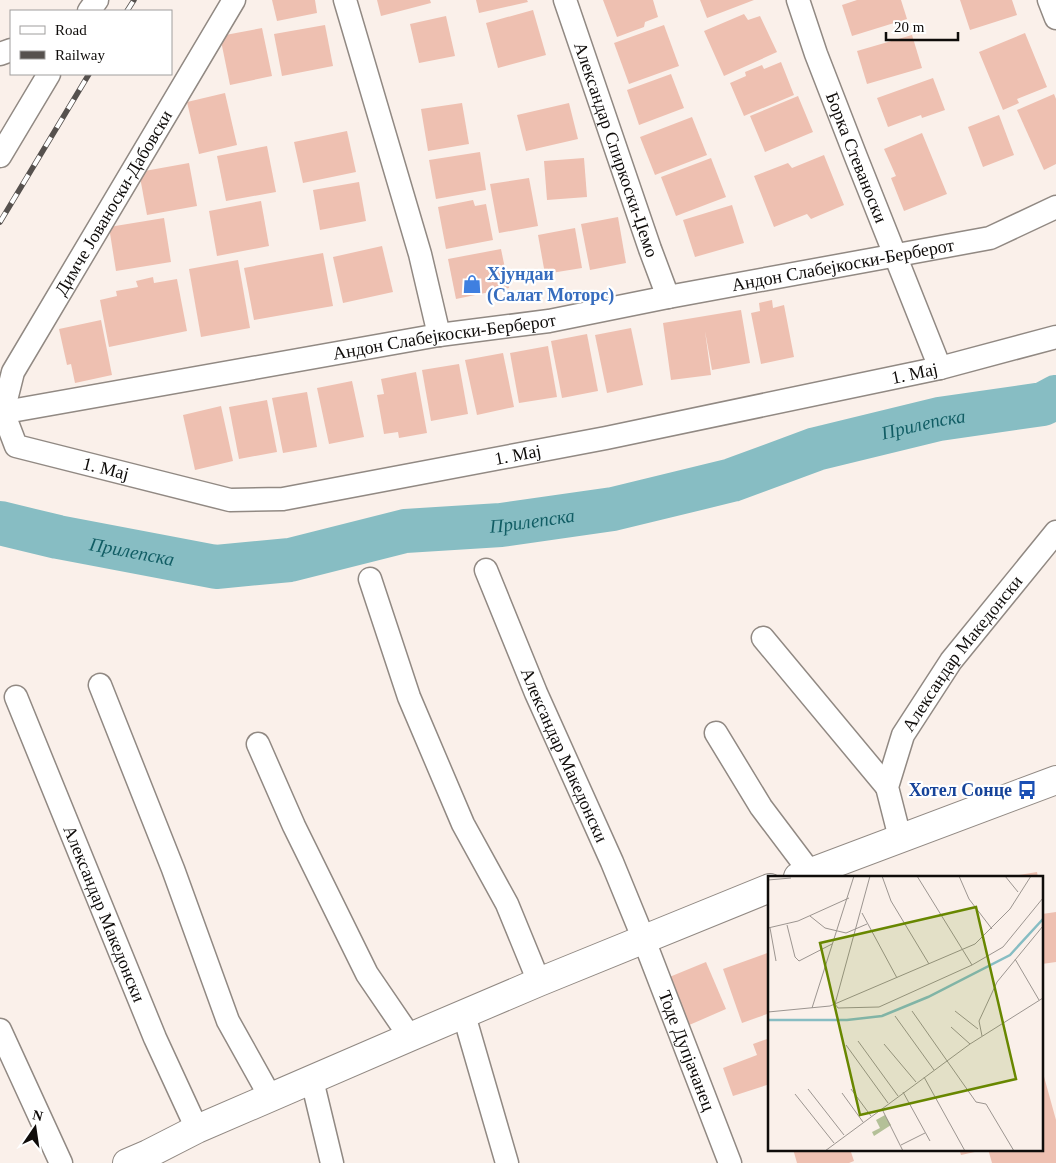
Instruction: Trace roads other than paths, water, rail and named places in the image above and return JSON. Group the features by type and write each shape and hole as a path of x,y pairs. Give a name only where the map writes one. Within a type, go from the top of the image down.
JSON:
{"street":[{"name":"Димче Јованоски-Дабовски","path":"2,412 13,372 234,0"},
{"path":"345,0 420,254 440,335"},
{"name":"Александар Спиркоски-Џемо","path":"565,0 668,297"},
{"name":"Борка Стеваноски","path":"798,0 816,54 940,368"},
{"path":"1049,0 1056,18"},
{"path":"0,156 48,75"},
{"name":"Андон Слабејкоски-Берберот","path":"2,412 440,335 550,321 668,297 990,238 1056,206"},
{"name":"1. Мај","path":"2,412 16,446 230,500 283,499 606,438 940,368 1056,337"},
{"name":"Александар Македонски","path":"887,787 903,735 950,661 1056,532"},
{"name":"Александар Македонски","path":"486,570 536,693 612,862 644,940"},
{"path":"370,579 408,697 463,824 507,904 539,982"},
{"path":"763,638 887,787 900,838"},
{"path":"100,685 173,869 228,1021 271,1098"},
{"name":"Александар Македонски","path":"16,697 155,1038 197,1129"},
{"path":"716,733 804,874 1056,780"},
{"path":"258,744 294,826 367,974 410,1037"},
{"path":"142,1160 197,1129 539,982 768,889"},
{"name":"Тоде Дупјачанец","path":"644,940 730,1163"},
{"path":"464,1015 507,1163"},
{"path":"0,1030 61,1163"},
{"path":"312,1080 332,1163"}],"waterway":[{"name":"Прилепска","path":"0,523 58,537 216,567 290,560 405,531 501,525 613,509 732,480 816,449 939,419 1043,404 1056,397"}],"railway":[{"path":"128,10 134,0"},
{"path":"0,222 88,75"}],"place":[{"name":"Хјундаи (Салат Моторс)","path":"472,284"},
{"name":"Хотел Сонце","path":"1027,790"}]}
